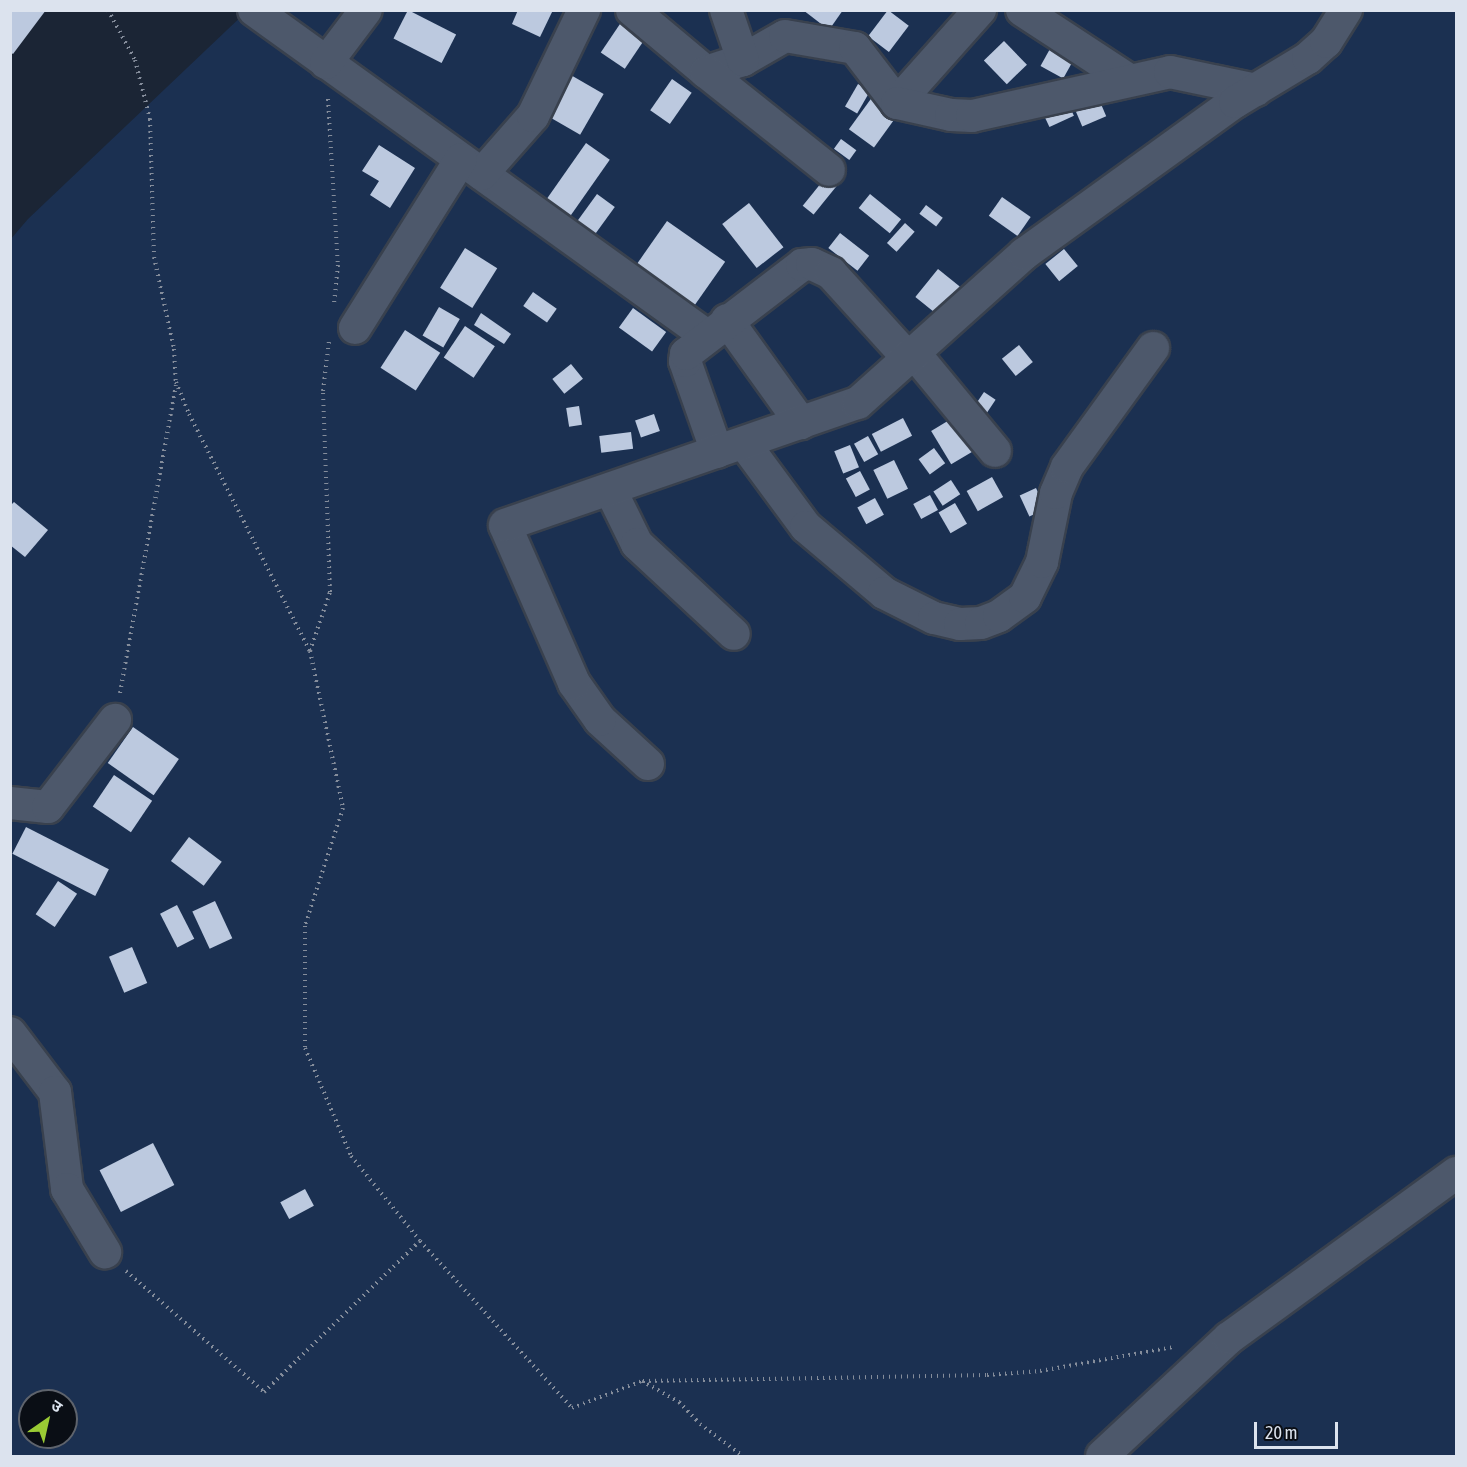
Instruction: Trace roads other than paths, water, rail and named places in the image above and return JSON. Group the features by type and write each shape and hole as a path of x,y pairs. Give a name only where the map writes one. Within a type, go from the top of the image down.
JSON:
{"street":[{"path":"254,10 471,166 717,328 801,423"},
{"path":"326,63 366,10"},
{"path":"339,324 471,166 533,116 584,10"},
{"path":"632,10 829,170"},
{"path":"726,10 743,60"},
{"path":"897,103 980,10"},
{"path":"1022,10 1129,80"},
{"path":"648,764 600,720 574,683 505,525 858,403 1024,254 1256,90 1314,53 1326,42 1346,10"},
{"path":"706,72 743,60 785,36 855,48 897,103 951,116 972,116 1129,80 1178,72 1256,90"},
{"path":"995,451 911,355 831,273 812,264 802,266 717,328 690,350 685,362 730,448 806,527 884,593 934,618 960,624 981,622 999,616 1025,597 1042,562 1056,493 1067,467 1154,348"},
{"path":"610,489 637,544 734,634"},
{"path":"10,803 48,807 115,720"},
{"path":"10,1033 55,1092 67,1189 105,1252"},
{"path":"1102,1456 1229,1338 1456,1173"}]}
